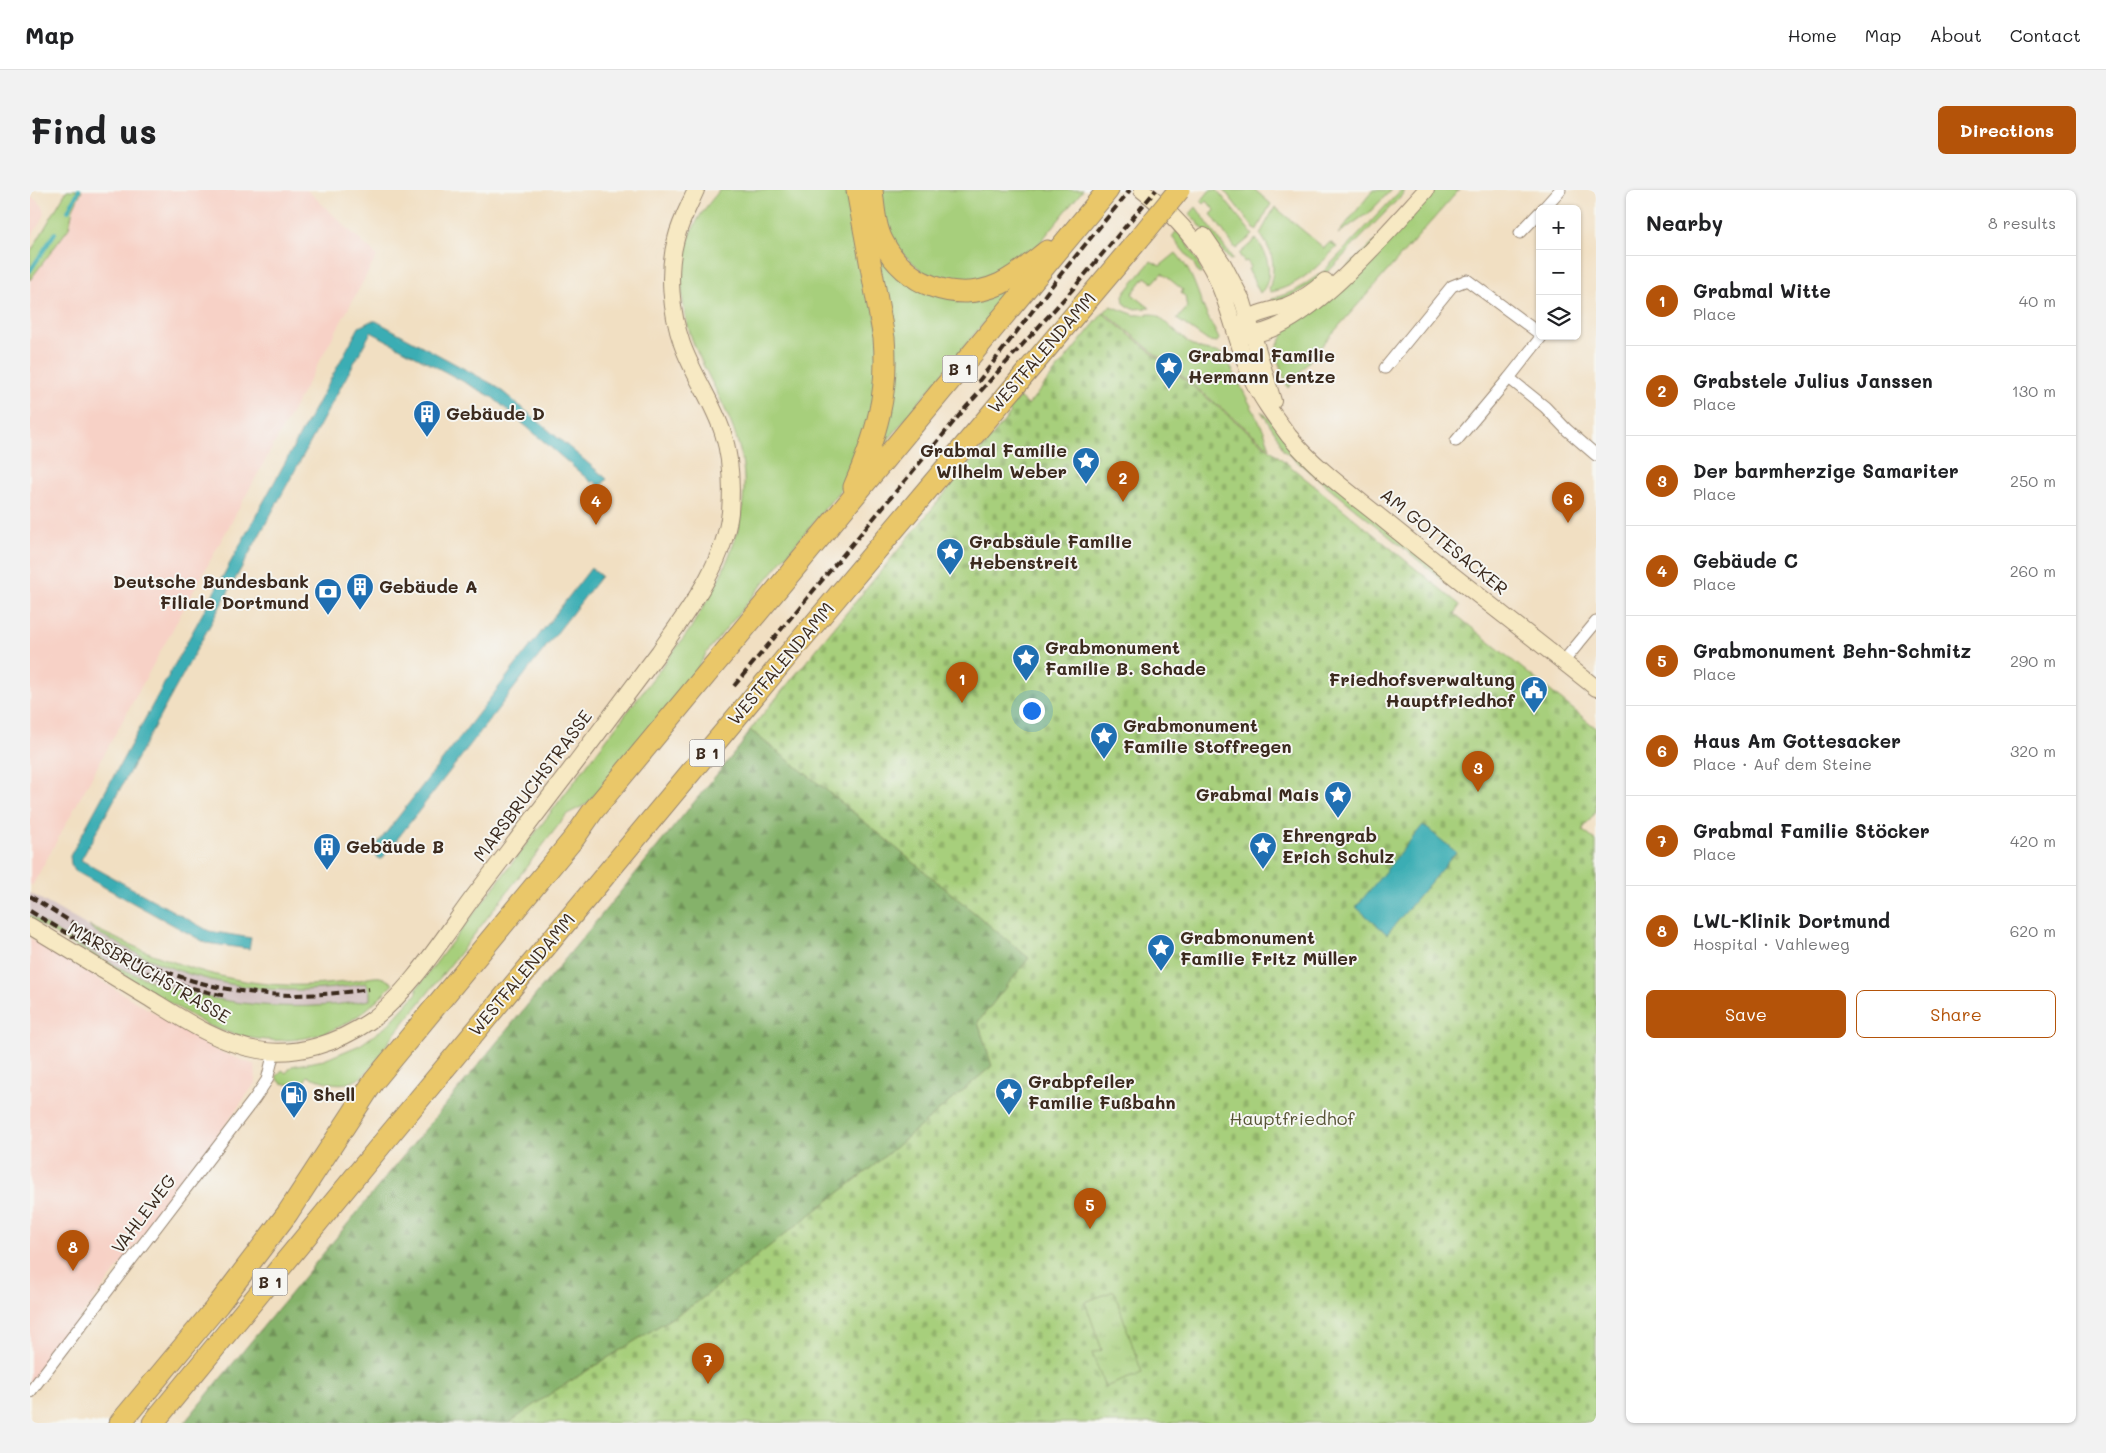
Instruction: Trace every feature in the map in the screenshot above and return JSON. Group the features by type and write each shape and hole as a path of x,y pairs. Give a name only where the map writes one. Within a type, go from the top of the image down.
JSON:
{"highway":[{"path":"844,510 876,430 885,382 884,338 857,190"},
{"path":"872,190 882,241 892,256 914,277 940,290 970,292 1000,284 1014,276 1076,228"},
{"name":"WESTFALENDAMM","path":"153,1423 386,1139 960,449 1179,190"},
{"name":"B 1","path":"120,1423 218,1305 287,1214 365,1094 397,1052 576,837 594,811 1102,198"}],"street":[{"name":"AM GOTTESACKER","path":"1142,190 1182,225 1200,249 1245,328"},
{"name":"AM GOTTESACKER","path":"1161,190 1188,218 1214,250 1240,295 1252,379 1266,406 1300,448 1338,483 1563,662 1594,681"},
{"path":"1245,328 1317,289 1411,190"},
{"path":"1245,328 1273,328 1314,305 1349,272 1426,190"},
{"path":"1546,205 1560,190"},
{"name":"MARSBRUCHSTRASSE","path":"30,926 202,1030 240,1046 274,1052 303,1050 331,1042 371,1020 392,1002 439,944 654,659 691,607 711,572 730,512 729,457 722,432 682,344 675,322 672,298 672,273 676,240 696,194"},
{"path":"1520,233 1536,216"},
{"path":"1385,368 1452,286 1467,280 1536,331"},
{"path":"1456,441 1509,378 1537,340"},
{"path":"1509,378 1545,406 1567,430 1596,455"},
{"path":"1563,662 1596,622"},
{"name":"VAHLEWEG","path":"30,1392 250,1104 267,1080 274,1052"}],"shaded area":[{"path":"82,190 307,190 377,256 32,886 30,884 30,281 69,228 73,209"},
{"path":"30,195 43,206 44,216 30,239"},
{"path":"30,893 131,951 199,977 226,983 347,987 366,983 370,992 370,1000 325,1007 260,1006 209,998 159,983 119,967 96,955 30,915"},
{"path":"30,938 215,1050 255,1065 256,1082 202,1158 30,1384"}],"green space":[{"path":"67,190 82,190 73,209 69,228 30,280 30,253"},
{"path":"720,190 852,190 879,334 880,397 845,484 707,652 692,678 587,804 567,814 391,1038 377,1060 365,1074 351,1082 340,1084 307,1076 303,1087 281,1083 276,1077 282,1070 286,1073 292,1066 324,1060 360,1045 387,1026 417,993 417,988 689,631 718,581 738,530 742,511 744,473 741,455 730,421 699,356 688,326 682,294 682,277 686,246 692,231 701,214"},
{"path":"867,190 900,272 1001,289 1007,294 880,450 887,405"},
{"path":"878,190 1083,190 1029,256 992,282 934,282 888,240"},
{"path":"1210,190 1217,190 1253,235 1236,249 1211,214 1215,211 1207,201 1204,204 1201,201"},
{"path":"1224,190 1255,190 1271,204 1256,231"},
{"path":"1373,190 1391,190 1366,216 1338,234"},
{"path":"1401,190 1404,190 1402,195 1329,271 1296,294 1273,303 1272,299 1295,291 1323,272"},
{"path":"1431,190 1459,190 1317,351 1288,388 1276,355 1276,348 1283,336 1280,329"},
{"path":"1196,207 1233,259 1230,260 1190,214"},
{"path":"1275,207 1324,248 1330,242 1337,247 1307,275 1290,285 1271,292 1269,289 1273,267 1271,254 1260,234"},
{"path":"1178,229 1194,254 1202,273 1199,274 1194,264 1172,237"},
{"path":"1256,239 1264,251 1268,266 1267,281 1260,293 1248,269 1251,267 1247,261 1244,262 1239,254"},
{"path":"1176,253 1192,278 1219,339 1217,342 1208,341 1177,319 1187,308 1185,296 1181,293 1183,290 1162,273 1153,283 1145,277 1132,294 1150,308 1132,309 1124,303 1123,295 1151,261 1160,266"},
{"path":"1111,306 1135,315 1153,314 1193,345 1225,356 1264,431 1270,448 1104,312"},
{"name":"Hauptfriedhof","path":"1103,313 1460,605 1455,614 1596,728 1596,812 1582,830 1596,841 1596,1423 509,1423 553,1392 696,1303 872,1167 992,1066 978,1022 1029,958 819,784 750,730 1011,413 1008,410 1019,397 1028,405"},
{"path":"1261,411 1463,594 1461,595 1283,450 1278,437"},
{"path":"750,730 819,784 1029,958 978,1022 992,1066 872,1167 696,1303 553,1392 509,1423 184,1423 741,745"},
{"path":"30,915 118,967 148,980 210,998 274,1006 306,1006 370,1000 370,992 366,983 335,988 303,990 240,986 209,980 149,959 100,934 89,926 184,966 234,979 259,983 302,985 380,977 393,984 359,1015 342,1026 323,1033 304,1038 284,1040 245,1037 207,1025 30,919"},
{"path":"1114,1291 1142,1373 1105,1387 1092,1353 1102,1350 1085,1302"}],"water":[{"path":"371,321 376,321 496,386 607,479 600,487 594,481 592,483 492,397 371,332 81,860 209,931 251,938 249,949 206,943 75,871 71,864 70,856 359,327"},
{"path":"591,568 601,576 381,860 371,852"},
{"path":"1423,825 1456,852 1387,934 1356,907"}],"waterway":[{"path":"68,211 79,190"},
{"path":"30,271 55,233"}],"railway":[{"path":"978,382 1061,274 1130,190"},
{"path":"734,686 967,406 1072,290 1156,190"},
{"path":"30,896 131,956 200,983 227,989 283,995 312,995 369,989"},
{"path":"30,911 77,939 124,963 172,982 226,996"}],"place":[{"name":"Grabmal Familie Hermann Lentze","path":"1169,390"},
{"name":"Gebäude D","path":"427,438"},
{"name":"Grabmal Familie Wilhelm Weber","path":"1086,485"},
{"name":"Grabstele Julius Janssen","path":"1123,502"},
{"name":"Haus Am Gottesacker","path":"1568,523"},
{"name":"Gebäude C","path":"596,525"},
{"name":"Grabsäule Familie Hebenstreit","path":"950,576"},
{"name":"Gebäude A","path":"360,611"},
{"name":"Deutsche Bundesbank Filiale Dortmund","path":"328,616"},
{"name":"Grabmonument Familie B. Schade","path":"1026,682"},
{"name":"Grabmal Witte","path":"962,703"},
{"name":"Friedhofsverwaltung Hauptfriedhof","path":"1534,714"},
{"name":"Grabmonument Familie Stoffregen","path":"1104,760"},
{"name":"Der barmherzige Samariter","path":"1478,792"},
{"name":"Grabmal Mais","path":"1338,819"},
{"name":"Ehrengrab Erich Schulz","path":"1263,870"},
{"name":"Gebäude B","path":"327,871"},
{"name":"Grabmonument Familie Fritz Müller","path":"1161,972"},
{"name":"Grabpfeiler Familie Fußbahn","path":"1009,1116"},
{"name":"Shell","path":"294,1119"},
{"name":"Grabmonument Behn-Schmitz","path":"1090,1229"},
{"name":"LWL-Klinik Dortmund","path":"73,1271"},
{"name":"Grabmal Familie Stöcker","path":"708,1384"}]}
